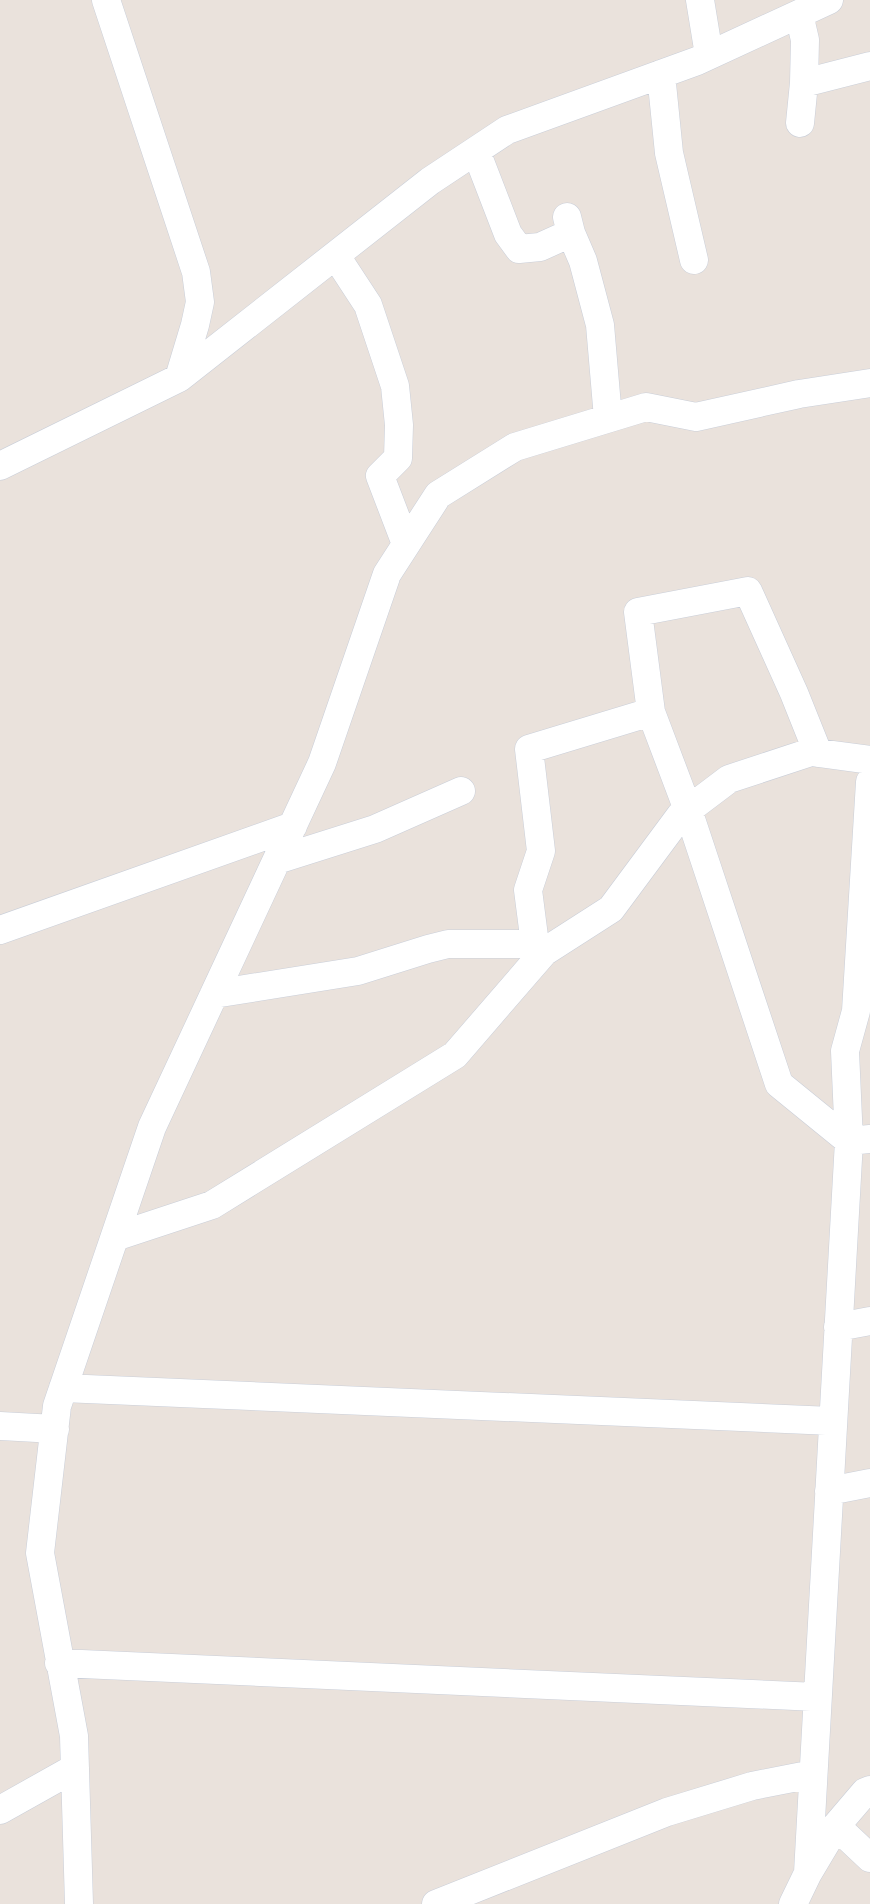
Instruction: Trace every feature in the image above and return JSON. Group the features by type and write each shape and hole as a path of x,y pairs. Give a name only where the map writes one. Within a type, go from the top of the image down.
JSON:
{"street":[{"path":"106,0 196,272 200,302 179,378"},
{"path":"700,0 709,55"},
{"path":"0,466 179,378 430,180 507,130 709,55 829,0"},
{"path":"799,14 805,40 804,83 800,123"},
{"path":"804,83 870,66"},
{"path":"661,74 668,153 694,260"},
{"path":"476,151 508,234 519,249 540,247 569,225 582,261 600,325 608,418"},
{"path":"336,256 368,305 395,386 399,424 398,458 380,476 406,544"},
{"path":"79,1904 74,1736 40,1553 57,1406 152,1127 322,763 386,574 438,495 515,447 646,407 696,417 799,394 870,383"},
{"path":"818,753 794,693 748,591 638,612 651,712 688,810 779,1084 859,1140"},
{"path":"115,1237 212,1205 454,1055 536,952 528,890 541,851 529,749 651,712"},
{"path":"214,994 358,971 448,944 544,952 611,909 680,816 729,779 811,752 870,760"},
{"path":"808,1873 838,1327 859,1140 846,1051 865,1013 870,782"},
{"path":"277,860 376,829 461,791"},
{"path":"0,930 293,826"},
{"path":"838,1327 870,1321"},
{"path":"64,1388 832,1421"},
{"path":"0,1426 55,1429"},
{"path":"829,1491 870,1483"},
{"path":"59,1663 817,1696"},
{"path":"0,1810 75,1768"},
{"path":"436,1904 667,1812 752,1786 813,1774"},
{"path":"793,1904 808,1873 836,1826 865,1792 870,1790"},
{"path":"836,1826 870,1858"}]}
